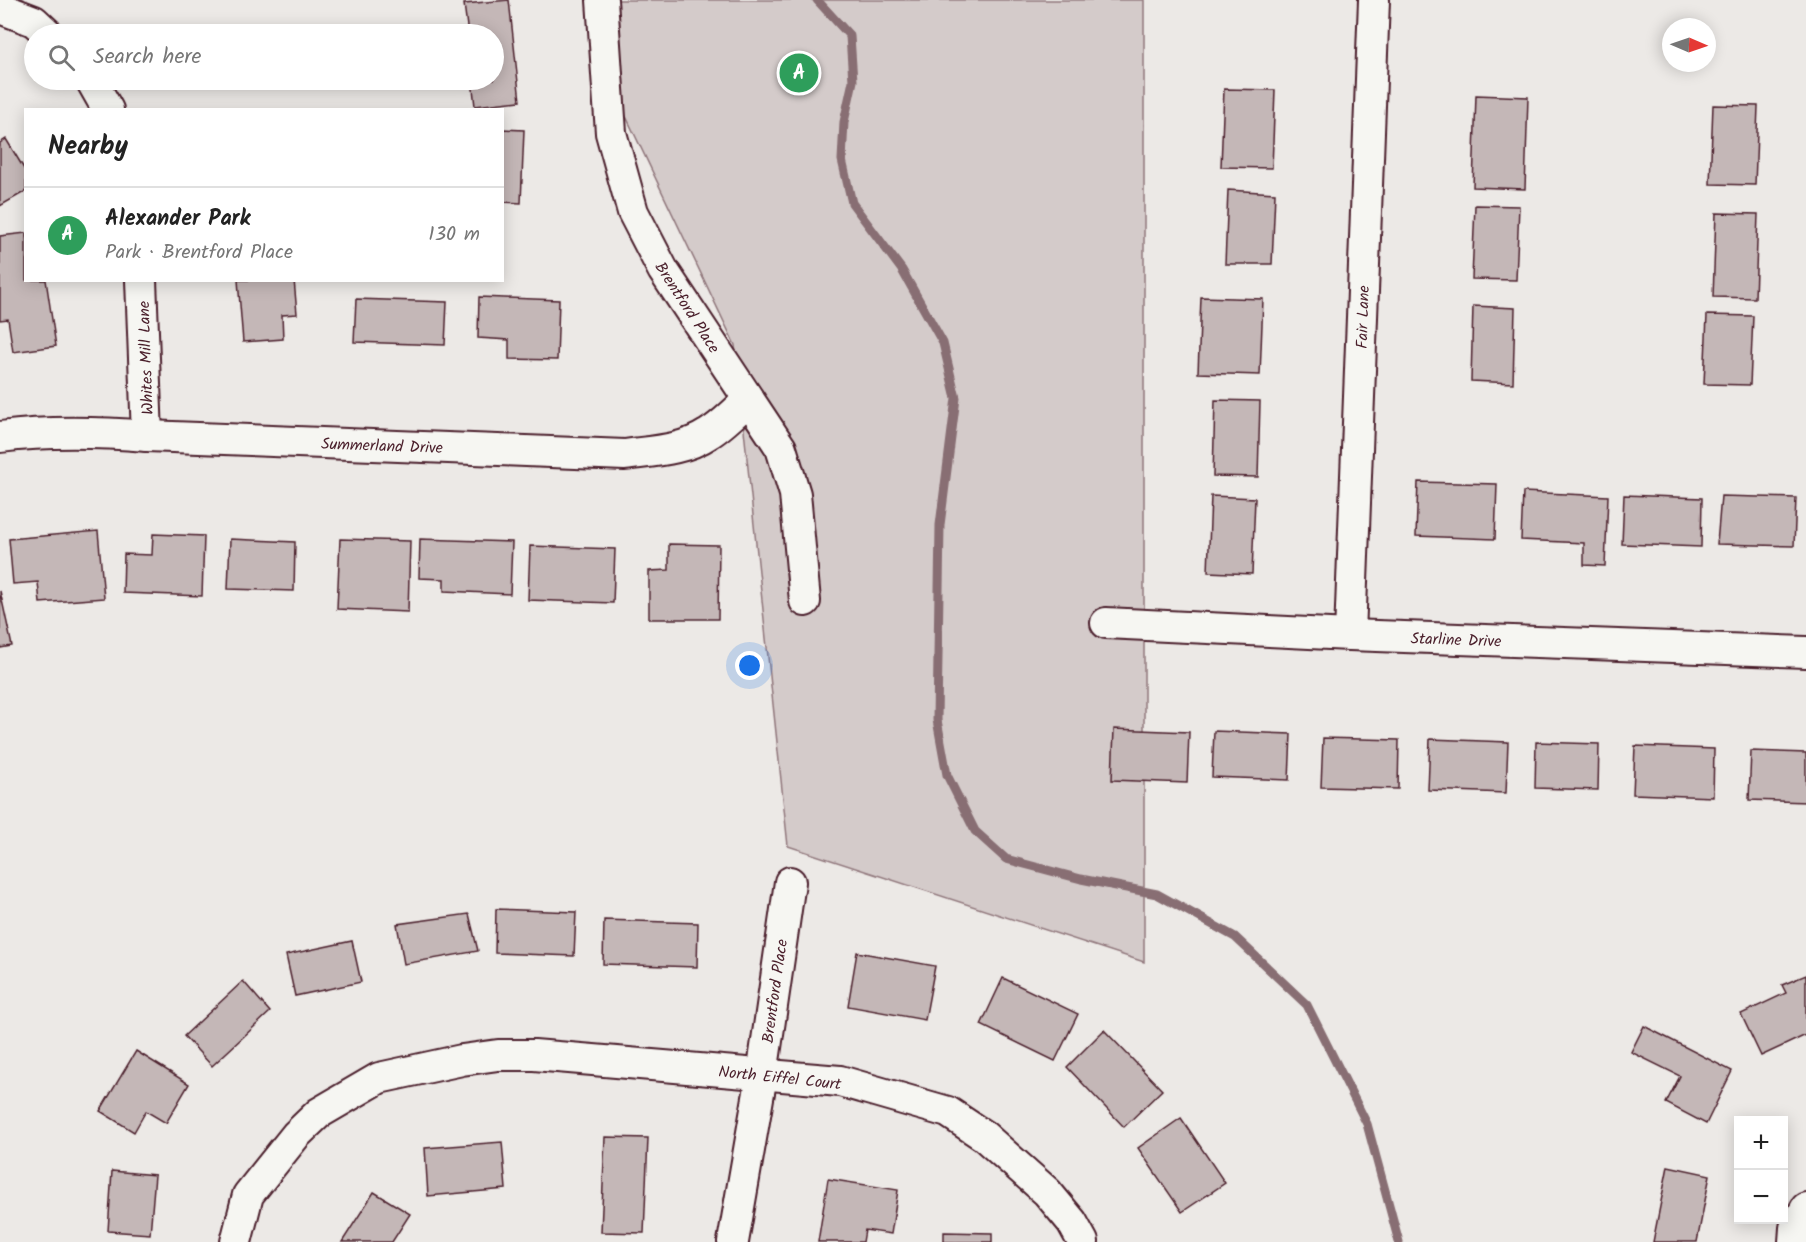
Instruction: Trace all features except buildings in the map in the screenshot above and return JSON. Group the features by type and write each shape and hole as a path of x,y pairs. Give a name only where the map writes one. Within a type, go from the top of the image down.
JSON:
{"street":[{"name":"Brentford Place","path":"602,0 611,133 633,212 663,270 781,448 795,494 805,601"},
{"name":"Fair Lane","path":"1350,635 1374,0"},
{"path":"0,8 37,24"},
{"path":"97,90 107,108"},
{"name":"Whites Mill Lane","path":"141,282 147,436"},
{"name":"Summerland Drive","path":"0,437 106,433 626,455 669,450 708,435 748,400"},
{"name":"Starline Drive","path":"1106,623 1350,635 1806,652"},
{"name":"Brentford Place","path":"733,1242 762,1075 790,882"},
{"name":"North Eiffel Court","path":"236,1242 248,1195 296,1135 319,1113 379,1078 462,1060 498,1055 562,1058 840,1081 948,1112 984,1136 1047,1192 1072,1222 1083,1242"},
{"path":"1794,1242 1795,1228 1806,1208"}],"shaded area":[{"path":"607,0 1144,0 1144,962 788,846 735,345 613,89"}],"waterway":[{"path":"817,0 850,36 853,81 844,122 842,160 852,203 902,270 943,343 956,398 940,525 937,720 947,775 975,831 1006,859 1081,879 1157,894 1235,937 1307,1005 1367,1124 1399,1242"}],"place":[{"name":"Alexander Park","path":"799,73"}]}
